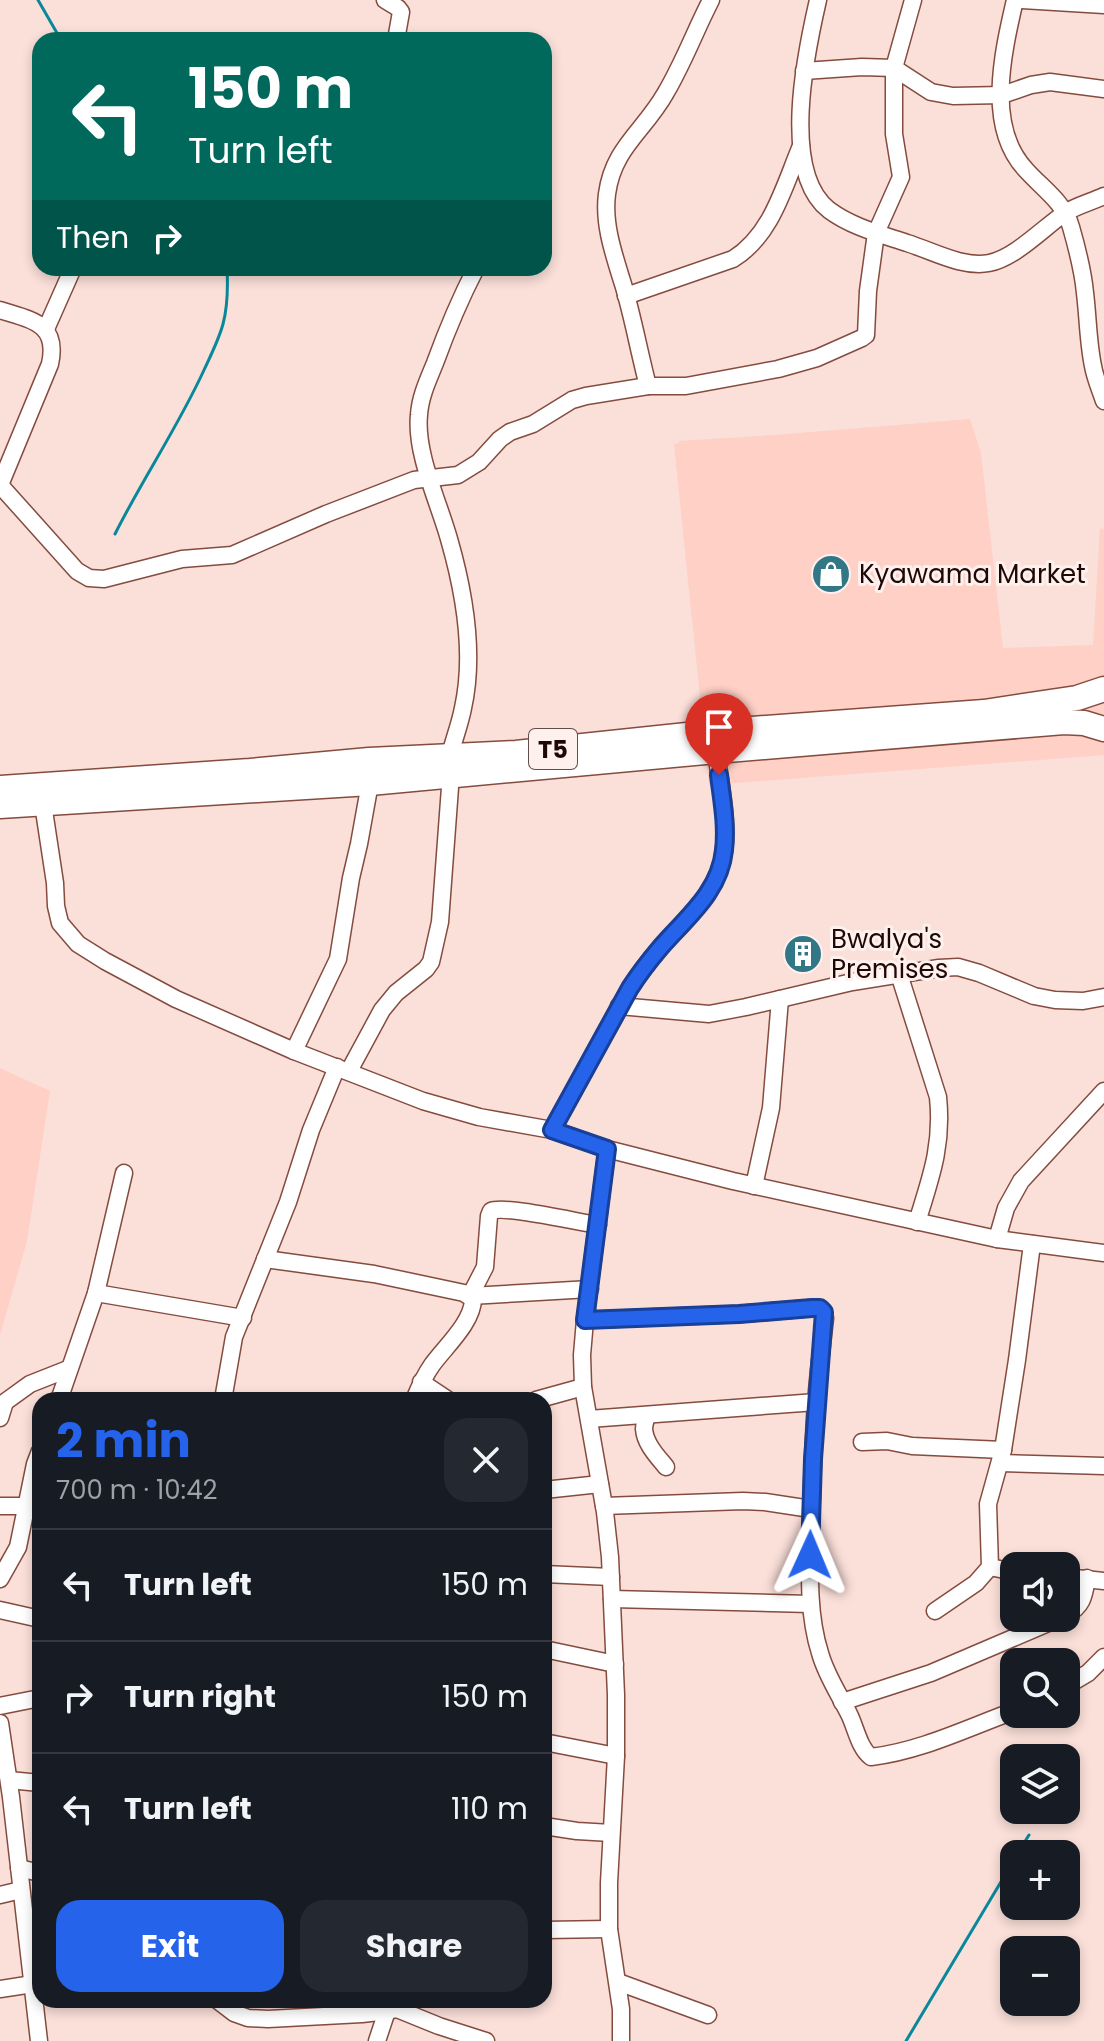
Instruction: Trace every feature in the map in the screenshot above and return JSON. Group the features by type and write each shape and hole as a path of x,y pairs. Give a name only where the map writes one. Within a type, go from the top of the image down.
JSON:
{"highway":[{"name":"T5","path":"0,806 370,783 516,753 725,731 984,712 1077,698 1104,689"},
{"name":"T5","path":"0,788 250,771 451,765 519,770 1064,722 1084,723 1104,729"}],"street":[{"path":"385,0 401,12 397,32"},
{"path":"648,386 610,239 607,194 613,168 624,147 666,93 711,0"},
{"path":"818,0 800,107 807,175 813,192 827,209 850,223 876,233 975,264 992,262 1034,238 1067,212 1104,196"},
{"path":"0,310 37,322 46,329 52,340 50,364 0,485 70,564 83,576 96,579 182,559 232,555 414,480 458,475 479,462 510,432 533,424 572,400 648,386 686,386 778,369 817,358 862,338 868,328 868,291 876,233 901,177 894,134 894,68 913,0"},
{"path":"1015,0 1003,58 1004,135 1023,168 1067,212 1085,289 1092,365 1104,401"},
{"path":"1022,0 1104,5"},
{"path":"804,71 894,68 931,92 953,96 1002,95 1042,83 1104,89"},
{"path":"626,296 733,259 745,252 768,224 802,144"},
{"path":"46,329 69,276"},
{"path":"224,1392 234,1337 288,1202 311,1130 343,1069 382,1010 431,962 440,922 451,765 464,706 467,640 450,541 418,431 421,399 455,308 472,276"},
{"path":"552,1130 619,1006 643,969 714,884 724,852 725,823 716,751"},
{"path":"294,1051 338,959 370,783"},
{"path":"43,804 60,923 78,944 176,999 294,1051 423,1101 479,1117 552,1130 607,1149 754,1186 997,1239 1104,1253"},
{"path":"619,1006 709,1014 852,982 958,967 1034,996 1083,1001 1104,997"},
{"path":"899,974 933,1079 940,1114 937,1151 917,1222"},
{"path":"754,1186 771,1108 780,999"},
{"path":"997,1239 1006,1208 1021,1181 1104,1091"},
{"path":"607,1149 582,1355 583,1387 604,1506 611,1577 616,1756 609,1929 621,2009 621,2041"},
{"path":"61,1392 96,1293 124,1173"},
{"path":"470,1296 485,1267 489,1216 494,1209 598,1225"},
{"path":"935,1611 976,1583 990,1567 988,1504 1002,1457 1032,1244"},
{"path":"265,1259 374,1274 470,1296 590,1289"},
{"path":"96,1293 243,1318"},
{"path":"417,1392 470,1314 474,1303 470,1296"},
{"path":"585,1320 820,1308 825,1318 816,1402 810,1604 820,1654 828,1675 865,1753 871,1757 953,1735 1000,1717"},
{"path":"0,1418 5,1402 30,1384 68,1369"},
{"path":"421,1382 436,1392"},
{"path":"552,1396 583,1387"},
{"path":"589,1419 816,1402"},
{"path":"647,1415 644,1429 647,1439 666,1467"},
{"path":"862,1442 887,1441 1002,1457 1104,1466"},
{"path":"552,1489 600,1484"},
{"path":"604,1506 743,1501 811,1509"},
{"path":"0,1506 30,1513 18,1547 0,1579"},
{"path":"990,1567 1000,1569"},
{"path":"552,1574 611,1577"},
{"path":"1080,1603 1096,1580"},
{"path":"612,1599 810,1604"},
{"path":"0,1610 32,1617"},
{"path":"842,1702 931,1673 1027,1632"},
{"path":"552,1651 615,1664"},
{"path":"1080,1678 1104,1657"},
{"path":"0,1706 32,1700"},
{"path":"0,1723 9,1780 6,1799 19,1868 32,1976"},
{"path":"552,1744 616,1756"},
{"path":"9,1780 32,1782"},
{"path":"552,1827 611,1833"},
{"path":"19,1868 32,1871"},
{"path":"0,1895 21,1890"},
{"path":"552,1930 609,1929"},
{"path":"618,1982 708,2015"},
{"path":"0,1989 32,1984"},
{"path":"36,2008 39,2041"},
{"path":"227,2008 248,2018 268,2019 306,2008"},
{"path":"377,2041 396,2008"},
{"path":"401,2008 439,2026 486,2041"}],"shaded area":[{"name":"Kyawama Market","path":"970,419 981,453 1003,648 1093,645 1100,528 1104,530 1104,755 709,785 674,444 679,441"},
{"path":"0,1068 50,1091 27,1241 0,1335"}],"waterway":[{"path":"38,0 56,32"},
{"path":"115,534 183,412 217,341 226,310 227,276"},
{"path":"1026,1840 1029,1835"},
{"path":"906,2041 1000,1883"}],"place":[{"name":"Kyawama Market","path":"831,574"},
{"name":"Bwalya's Premises","path":"803,954"}],"route":[{"path":"719,775 725,823 724,852 714,884 630,988 552,1130 607,1149 585,1320 812,1308 820,1308 824,1312 816,1402 810,1555"}]}
